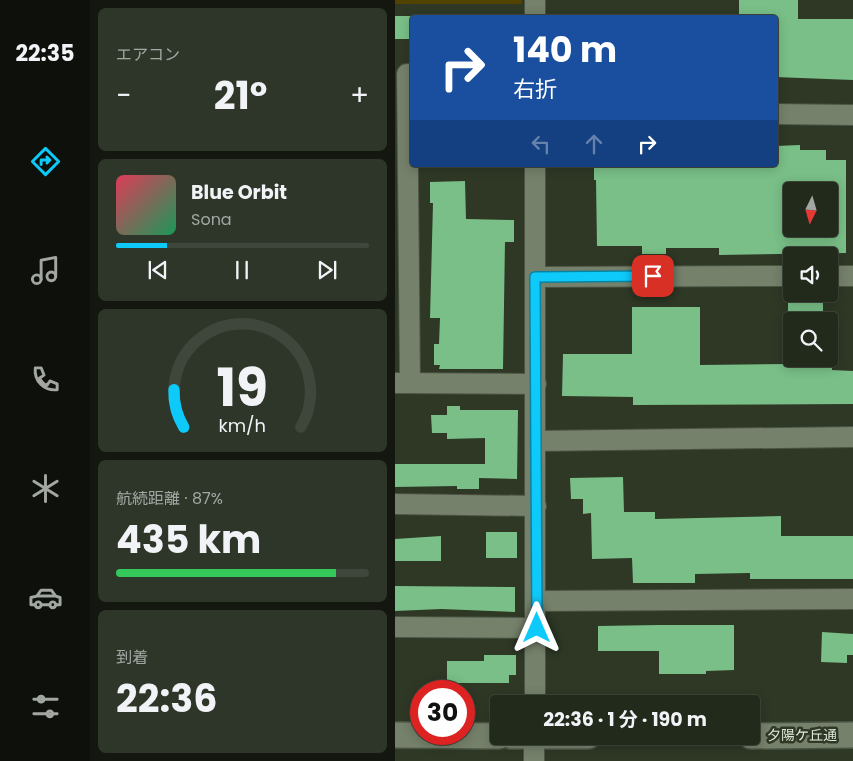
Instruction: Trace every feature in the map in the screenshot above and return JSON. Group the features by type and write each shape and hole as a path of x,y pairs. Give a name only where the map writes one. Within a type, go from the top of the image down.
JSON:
{"street":[{"path":"535,0 535,15"},
{"path":"405,74 403,383 536,384"},
{"path":"778,114 853,115"},
{"path":"535,167 537,601 535,695"},
{"path":"535,277 783,276"},
{"path":"838,276 853,276"},
{"path":"536,441 853,437"},
{"path":"395,504 536,506"},
{"path":"537,601 853,599"},
{"path":"395,627 537,628"},
{"path":"395,735 490,736"},
{"name":"夕陽ケ丘通","path":"760,736 853,735"},
{"path":"534,745 534,761"}],"shaded area":[{"path":"395,0 522,0 522,4 395,4"}],"building":[{"path":"739,0 798,0 798,19 853,19 853,80 778,77 778,15 739,15"},
{"path":"395,16 410,16 410,39 395,39"},
{"path":"800,145 800,150 826,150 826,160 846,160 846,253 838,253 838,247 783,247 783,254 719,255 719,248 666,248 666,254 642,254 642,246 597,246 596,180 594,180 594,167 778,167 778,146"},
{"path":"465,181 466,219 514,220 514,242 505,242 503,369 439,369 440,365 434,365 434,344 439,344 440,318 430,318 433,203 430,203 430,182"},
{"path":"788,302 823,302 823,312 788,312"},
{"path":"632,307 700,307 700,365 783,364 783,367 832,367 832,370 853,371 853,404 633,405 633,397 562,396 563,354 632,354"},
{"path":"447,406 460,406 460,410 518,410 517,479 479,478 479,489 457,489 457,486 395,487 395,464 485,464 485,438 447,439 447,433 432,433 431,415 447,415"},
{"path":"623,477 624,512 655,512 655,519 781,516 781,536 853,536 853,579 750,579 750,573 695,574 695,583 633,583 632,558 592,559 591,513 583,514 583,499 571,499 570,478"},
{"path":"486,532 517,532 517,558 486,558"},
{"path":"441,536 441,561 395,561 395,539"},
{"path":"395,586 515,587 515,612 441,609 395,611"},
{"path":"734,625 734,670 706,671 706,674 659,674 659,651 598,651 598,626"},
{"path":"822,632 853,634 853,655 847,655 847,663 821,662"},
{"path":"484,655 516,655 516,675 509,675 509,683 475,683 475,680 447,680 447,661 484,661"}],"route":[{"path":"537,628 535,277 653,276"}]}
